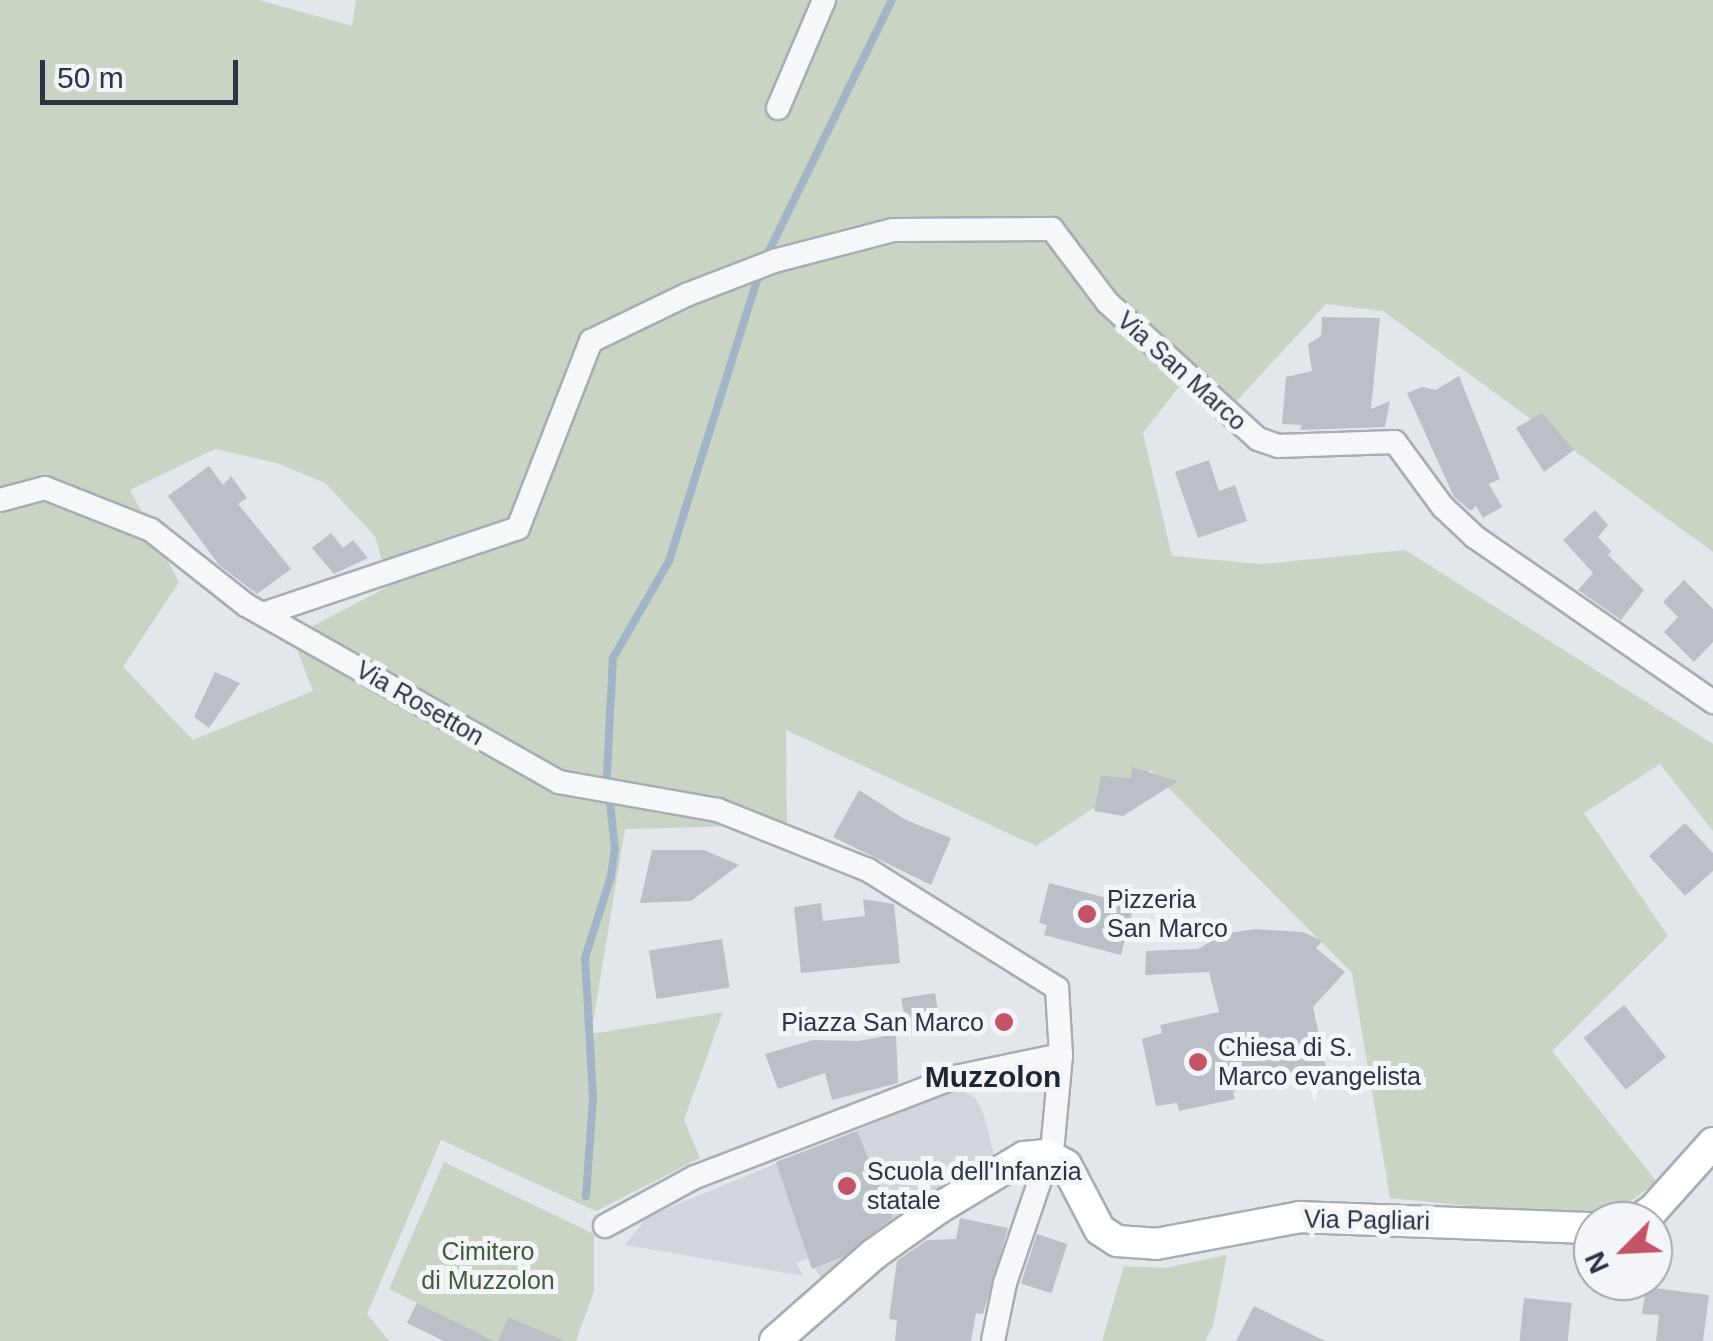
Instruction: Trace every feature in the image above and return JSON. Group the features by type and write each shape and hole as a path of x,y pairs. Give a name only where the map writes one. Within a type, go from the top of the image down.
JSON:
{"street":[{"path":"778,108 824,0"},
{"name":"Via San Marco","path":"266,613 518,528 591,340 774,261 894,230 1052,229 1107,302 1258,439 1278,446 1395,442 1443,507 1475,537 1713,702"},
{"name":"Via Rosetton","path":"0,500 46,488 151,530 246,606 266,613 559,782 718,810 868,870 1057,988 1062,1055"},
{"path":"605,1226 695,1177 955,1078 1062,1055 1054,1142 1056,1160 1005,1283 993,1341"},
{"path":"1661,1201 1713,1143"},
{"path":"775,1341 874,1254 938,1208 1024,1157 1056,1160"},
{"name":"Via Pagliari","path":"1056,1160 1100,1230 1117,1241 1156,1244 1300,1217 1573,1227"}],"shaded area":[{"path":"952,1091 963,1091 975,1098 983,1112 993,1151 992,1168 839,1283 821,1278 808,1258 796,1263 804,1276 625,1245 647,1217"}],"green space":[{"path":"0,0 259,0 352,26 356,0 1713,0 1713,552 1383,311 1326,304 1232,406 1192,370 1143,433 1172,556 1262,564 1405,550 1713,744 1713,831 1660,764 1584,813 1668,936 1552,1051 1657,1182 1630,1201 1573,1201 1573,1216 1390,1198 1352,973 1151,770 1036,846 786,730 787,825 625,829 591,1034 723,1012 684,1120 700,1158 596,1211 441,1140 367,1314 389,1341 0,1341","holes":["215,449 277,463 325,483 375,536 389,586 292,637 313,691 193,740 123,667 179,582 130,490"]},
{"name":"Cimitero di Muzzolon","path":"444,1162 594,1234 594,1291 576,1341 444,1341 407,1323 417,1303 389,1289"},
{"path":"1227,1255 1213,1326 1205,1341 1102,1341 1124,1266 1165,1268"}],"building":[{"path":"1322,317 1380,318 1371,409 1390,401 1385,427 1300,430 1302,425 1282,424 1286,377 1312,371 1308,344 1321,336"},
{"path":"1459,376 1500,479 1489,484 1502,507 1483,518 1476,506 1471,511 1454,497 1407,393 1422,387 1436,390"},
{"path":"1542,413 1574,450 1544,472 1516,428"},
{"path":"1209,460 1219,491 1235,485 1247,521 1198,538 1175,472"},
{"path":"209,466 223,485 231,476 247,498 238,504 291,569 257,594 219,565 168,496"},
{"path":"1595,510 1608,525 1598,537 1611,551 1608,555 1644,590 1621,620 1578,590 1593,573 1563,540"},
{"path":"331,533 343,548 353,540 368,558 334,574 312,548"},
{"path":"1684,580 1713,609 1713,642 1694,662 1664,632 1678,617 1663,602"},
{"path":"215,672 240,683 209,728 194,717"},
{"path":"1132,767 1178,781 1123,816 1094,811 1101,776 1131,778"},
{"path":"859,790 906,820 951,838 931,885 833,837"},
{"path":"1685,823 1713,853 1713,871 1685,896 1649,856"},
{"path":"652,850 704,850 739,865 691,901 640,903"},
{"name":"Pizzeria San Marco","path":"1049,883 1134,905 1121,955 1044,935 1047,925 1039,923"},
{"path":"863,899 894,904 900,963 801,973 794,907 821,903 823,921 865,916"},
{"path":"1255,929 1303,932 1322,941 1316,948 1345,972 1313,1007 1327,1073 1233,1091 1235,1099 1179,1111 1177,1103 1156,1106 1142,1039 1162,1033 1160,1025 1219,1012 1209,972 1145,975 1146,951 1198,949 1224,934"},
{"path":"722,939 730,987 657,999 649,951"},
{"path":"935,993 941,1031 907,1036 901,998"},
{"path":"1624,1005 1666,1057 1626,1090 1584,1038"},
{"path":"896,1034 898,1083 832,1100 825,1073 778,1089 765,1054 813,1040 859,1041"},
{"name":"Scuola dell'Infanzia statale","path":"857,1131 893,1217 844,1256 812,1269 776,1162"},
{"path":"960,1218 1008,1228 983,1314 976,1313 971,1341 895,1341 897,1320 889,1319 897,1261 927,1240 956,1239"},
{"path":"1037,1234 1067,1244 1051,1293 1021,1283"},
{"path":"1673,1290 1709,1295 1703,1341 1656,1341 1659,1315 1642,1314 1644,1301 1673,1301"},
{"path":"1524,1298 1572,1303 1568,1341 1520,1341"},
{"path":"417,1303 494,1341 444,1341 407,1323"},
{"path":"1254,1306 1325,1341 1236,1341"},
{"path":"508,1317 565,1341 498,1341"}],"waterway":[{"path":"766,257 892,0"},
{"path":"607,775 613,658 669,561 759,274"},
{"path":"586,1196 593,1099 585,958 611,876 615,849 610,802"}],"place":[{"name":"Pizzeria San Marco","path":"1087,914"},
{"name":"Piazza San Marco","path":"1004,1022"},
{"name":"Chiesa di S. Marco evangelista","path":"1198,1062"},
{"name":"Scuola dell'Infanzia statale","path":"847,1186"}],"district":[{"name":"Muzzolon","path":"993,1077"}]}
